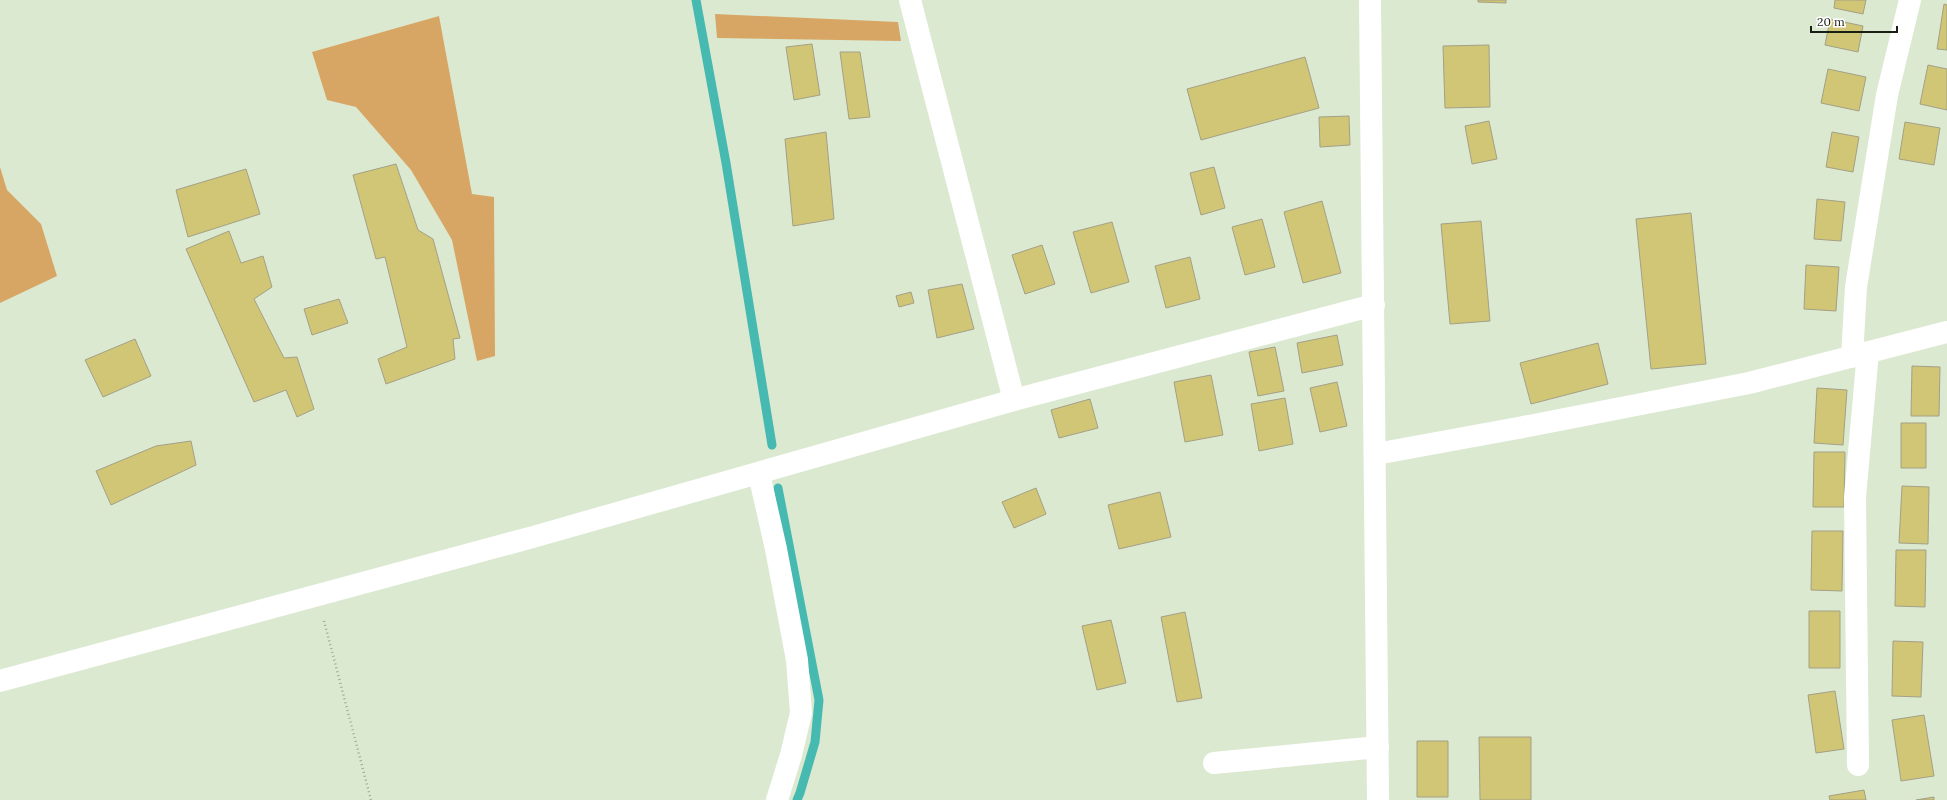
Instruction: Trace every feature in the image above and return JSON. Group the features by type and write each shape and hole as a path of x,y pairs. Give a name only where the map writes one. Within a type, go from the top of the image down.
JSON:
{"street":[{"path":"910,0 1014,400"},
{"path":"1370,0 1376,454 1378,800"},
{"path":"1858,765 1855,496 1860,354 1857,279 1887,95 1910,0"},
{"path":"0,681 317,596 758,474 1014,400 1374,305"},
{"path":"1376,454 1749,383 1947,332"},
{"path":"758,474 779,563 797,660 801,714 778,800"},
{"path":"1214,763 1378,747"}],"path":[{"path":"317,596 371,800"}],"shaded area":[{"path":"715,14 898,22 901,41 717,38"},
{"path":"439,16 472,194 494,197 495,356 477,361 452,240 411,170 356,107 327,100 312,52"},
{"path":"0,167 7,190 41,224 57,276 0,303"}],"building":[{"path":"1478,0 1506,0 1506,3 1478,2"},
{"path":"1835,0 1866,0 1863,14 1834,8"},
{"path":"1944,4 1947,5 1947,50 1937,49"},
{"path":"1830,19 1863,26 1858,52 1825,45"},
{"path":"812,44 820,95 794,100 786,47"},
{"path":"1489,45 1490,107 1445,108 1443,46"},
{"path":"840,52 860,52 870,117 849,119"},
{"path":"1305,57 1319,108 1201,140 1187,89"},
{"path":"1928,65 1947,69 1947,110 1920,104"},
{"path":"1828,69 1866,77 1859,111 1821,103"},
{"path":"1349,116 1350,145 1320,147 1319,117"},
{"path":"1489,121 1497,159 1472,164 1465,126"},
{"path":"1905,122 1940,128 1934,165 1899,159"},
{"path":"826,132 834,219 793,226 785,139"},
{"path":"1832,132 1859,137 1853,172 1826,167"},
{"path":"396,164 418,230 433,239 460,338 453,339 455,359 386,384 378,359 407,347 385,257 376,259 353,175"},
{"path":"1214,167 1225,208 1201,215 1190,173"},
{"path":"246,169 260,214 188,237 176,190"},
{"path":"1817,199 1845,202 1841,241 1814,239"},
{"path":"1322,201 1341,273 1303,283 1284,212"},
{"path":"1691,213 1706,364 1651,369 1636,219"},
{"path":"1262,219 1275,267 1245,275 1232,227"},
{"path":"1481,221 1490,321 1450,324 1441,224"},
{"path":"1112,222 1129,282 1091,293 1073,232"},
{"path":"229,231 241,263 263,256 272,287 254,299 284,358 297,357 314,409 297,417 286,390 254,402 186,249"},
{"path":"1042,245 1055,284 1025,294 1012,255"},
{"path":"1190,257 1200,299 1166,308 1155,266"},
{"path":"1806,265 1839,267 1836,311 1804,309"},
{"path":"962,284 974,329 937,338 928,290"},
{"path":"911,292 914,303 899,307 896,296"},
{"path":"339,299 348,323 312,335 304,309"},
{"path":"1337,335 1343,365 1302,373 1297,343"},
{"path":"135,339 151,376 103,397 85,360"},
{"path":"1598,343 1608,384 1531,404 1520,363"},
{"path":"1275,347 1284,391 1258,396 1249,352"},
{"path":"1912,366 1940,367 1939,416 1911,416"},
{"path":"1211,375 1223,435 1185,442 1174,382"},
{"path":"1337,382 1347,426 1320,432 1310,388"},
{"path":"1817,388 1847,390 1843,445 1814,443"},
{"path":"1285,398 1293,444 1259,451 1251,404"},
{"path":"1090,399 1098,428 1059,438 1051,410"},
{"path":"1901,423 1926,423 1926,468 1901,468"},
{"path":"191,441 196,465 111,505 96,471 156,446"},
{"path":"1814,452 1845,452 1844,507 1813,507"},
{"path":"1902,486 1929,487 1928,544 1899,543"},
{"path":"1036,488 1046,514 1014,528 1002,502"},
{"path":"1160,492 1171,537 1119,549 1108,505"},
{"path":"1812,531 1843,531 1842,591 1811,590"},
{"path":"1896,550 1926,550 1925,607 1895,606"},
{"path":"1809,611 1840,611 1840,668 1809,668"},
{"path":"1185,612 1202,698 1177,702 1161,617"},
{"path":"1111,620 1126,683 1097,690 1082,626"},
{"path":"1893,641 1923,642 1921,697 1892,696"},
{"path":"1835,691 1844,749 1816,753 1808,695"},
{"path":"1924,715 1934,776 1901,781 1892,720"},
{"path":"1479,737 1531,737 1531,800 1480,800"},
{"path":"1417,741 1448,741 1448,797 1417,797"},
{"path":"1864,790 1866,800 1830,800 1829,796"},
{"path":"1934,797 1934,800 1916,800"}],"waterway":[{"path":"696,0 726,163 772,445"},
{"path":"778,488 819,700 815,742 797,800"}]}
